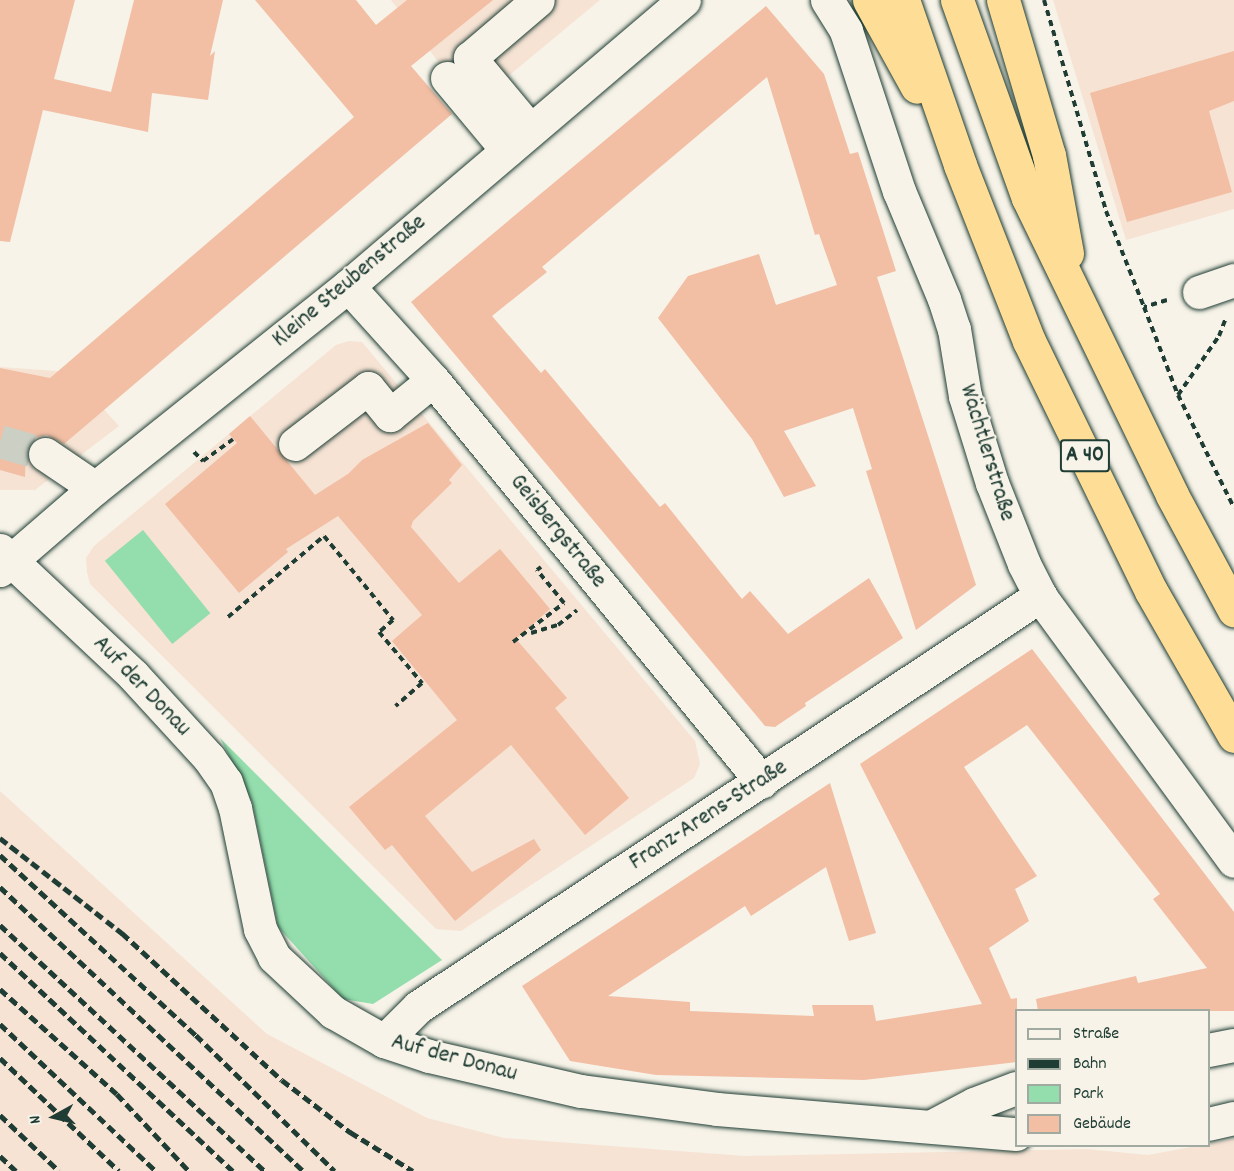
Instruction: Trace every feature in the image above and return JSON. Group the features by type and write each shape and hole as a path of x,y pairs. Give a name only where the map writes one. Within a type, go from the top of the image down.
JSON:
{"highway":[{"path":"869,0 960,165"},
{"name":"A 40","path":"903,0 960,165 1040,362 1151,591 1234,736"},
{"name":"A 40","path":"957,0 1028,198 1172,495 1234,610"},
{"path":"1003,0 1049,155 1073,291"}],"street":[{"path":"518,140 470,58 538,0"},
{"name":"Kleine Steubenstraße","path":"5,561 348,286 684,0"},
{"name":"Wächtlerstraße","path":"827,0 846,31 899,191 944,299 954,329 965,396 992,483 1040,596 1234,861"},
{"path":"447,78 518,140"},
{"path":"1199,292 1234,280"},
{"name":"Geisbergstraße","path":"348,286 433,380 762,782"},
{"path":"296,444 368,388 390,415 433,380"},
{"path":"45,454 95,488"},
{"name":"Auf der Donau","path":"5,561 133,675 209,758 226,782 235,808 260,929 274,957 333,1012 384,1041 429,1056 581,1091 717,1109 1015,1134"},
{"name":"Franz-Arens-Straße","path":"384,1041 418,1007 762,782 1040,596"},
{"path":"1210,1050 1234,1045"},
{"path":"932,1126 974,1104 1015,1089"},
{"path":"1210,1124 1234,1118"}],"path":[{"path":"1044,0 1106,211 1178,395 1234,508"},
{"path":"1144,307 1199,292"},
{"path":"1178,395 1219,336 1227,317"},
{"path":"203,461 233,439"},
{"path":"228,617 324,536 393,620 379,632 422,683 396,706"},
{"path":"513,642 528,633 564,603 537,570 568,544"},
{"path":"528,633 558,625 578,609"}],"shaded area":[{"path":"391,0 600,0 472,106"},
{"path":"1053,0 1234,0 1234,209 1126,240"},
{"path":"349,341 362,342 695,741 700,764 694,778 461,931 436,929 90,584 87,572 86,558 94,546 336,345"},
{"path":"0,367 70,372 119,426 35,490 0,490"},
{"path":"0,791 267,1034 427,1118 504,1138 745,1156 1086,1149 1148,1155 1191,1147 1210,1147 1210,1143 1234,1139 1234,1171 0,1171"}],"green space":[{"path":"143,530 210,613 172,644 105,561"},
{"path":"220,738 442,960 373,1004 343,999 278,927 252,802"}],"building":[{"path":"0,0 75,0 54,79 111,92 134,0 223,0 210,56 215,51 208,100 152,93 148,132 43,110 10,242 0,241"},
{"path":"255,0 356,0 376,25 407,0 493,0 411,66 452,114 64,444 47,435 36,437 26,452 25,477 0,470 0,368 50,378 354,117"},
{"path":"766,6 824,74 850,154 858,152 896,271 877,277 976,585 916,630 866,471 872,469 853,408 784,431 816,486 784,497 752,439 658,318 688,276 759,254 776,305 837,285 819,234 815,235 767,77 542,267 547,272 492,316 541,373 545,369 660,507 665,503 742,599 750,591 788,634 869,578 903,638 805,703 806,706 775,727 765,726 411,302"},
{"path":"1234,51 1234,101 1209,111 1232,192 1127,222 1090,93"},
{"path":"250,416 315,495 348,474 362,460 428,423 462,465 449,480 452,483 413,521 411,527 459,583 500,549 550,609 516,639 567,698 555,708 629,798 585,835 511,745 425,816 472,872 534,839 541,850 455,921 392,845 385,850 349,807 457,720 392,641 422,615 338,516 286,549 288,552 239,593 165,504 237,443 229,434"},
{"path":"1032,649 1234,912 1234,1011 1038,1009 1036,999 1136,976 1138,983 1207,968 1153,899 1160,894 1027,725 964,767 1037,876 1015,889 1029,921 989,948 1011,999 1017,998 1015,1062 864,1080 656,1075 570,1061 522,986 830,783 876,933 849,941 826,867 751,916 745,906 608,996 690,1002 690,1011 814,1016 812,1005 873,1005 876,1021 982,1004 860,764"}],"tunnel":[{"path":"0,441 45,454"}],"railway":[{"path":"0,838 122,933 282,1080 350,1132 413,1171"},
{"path":"0,855 196,1035 335,1171"},
{"path":"0,887 303,1171"},
{"path":"0,925 265,1171"},
{"path":"0,953 233,1171"},
{"path":"0,989 117,1094 189,1171"},
{"path":"0,1024 156,1171"},
{"path":"0,1058 119,1171"},
{"path":"0,1115 59,1171"},
{"path":"0,1156 16,1171"}]}
